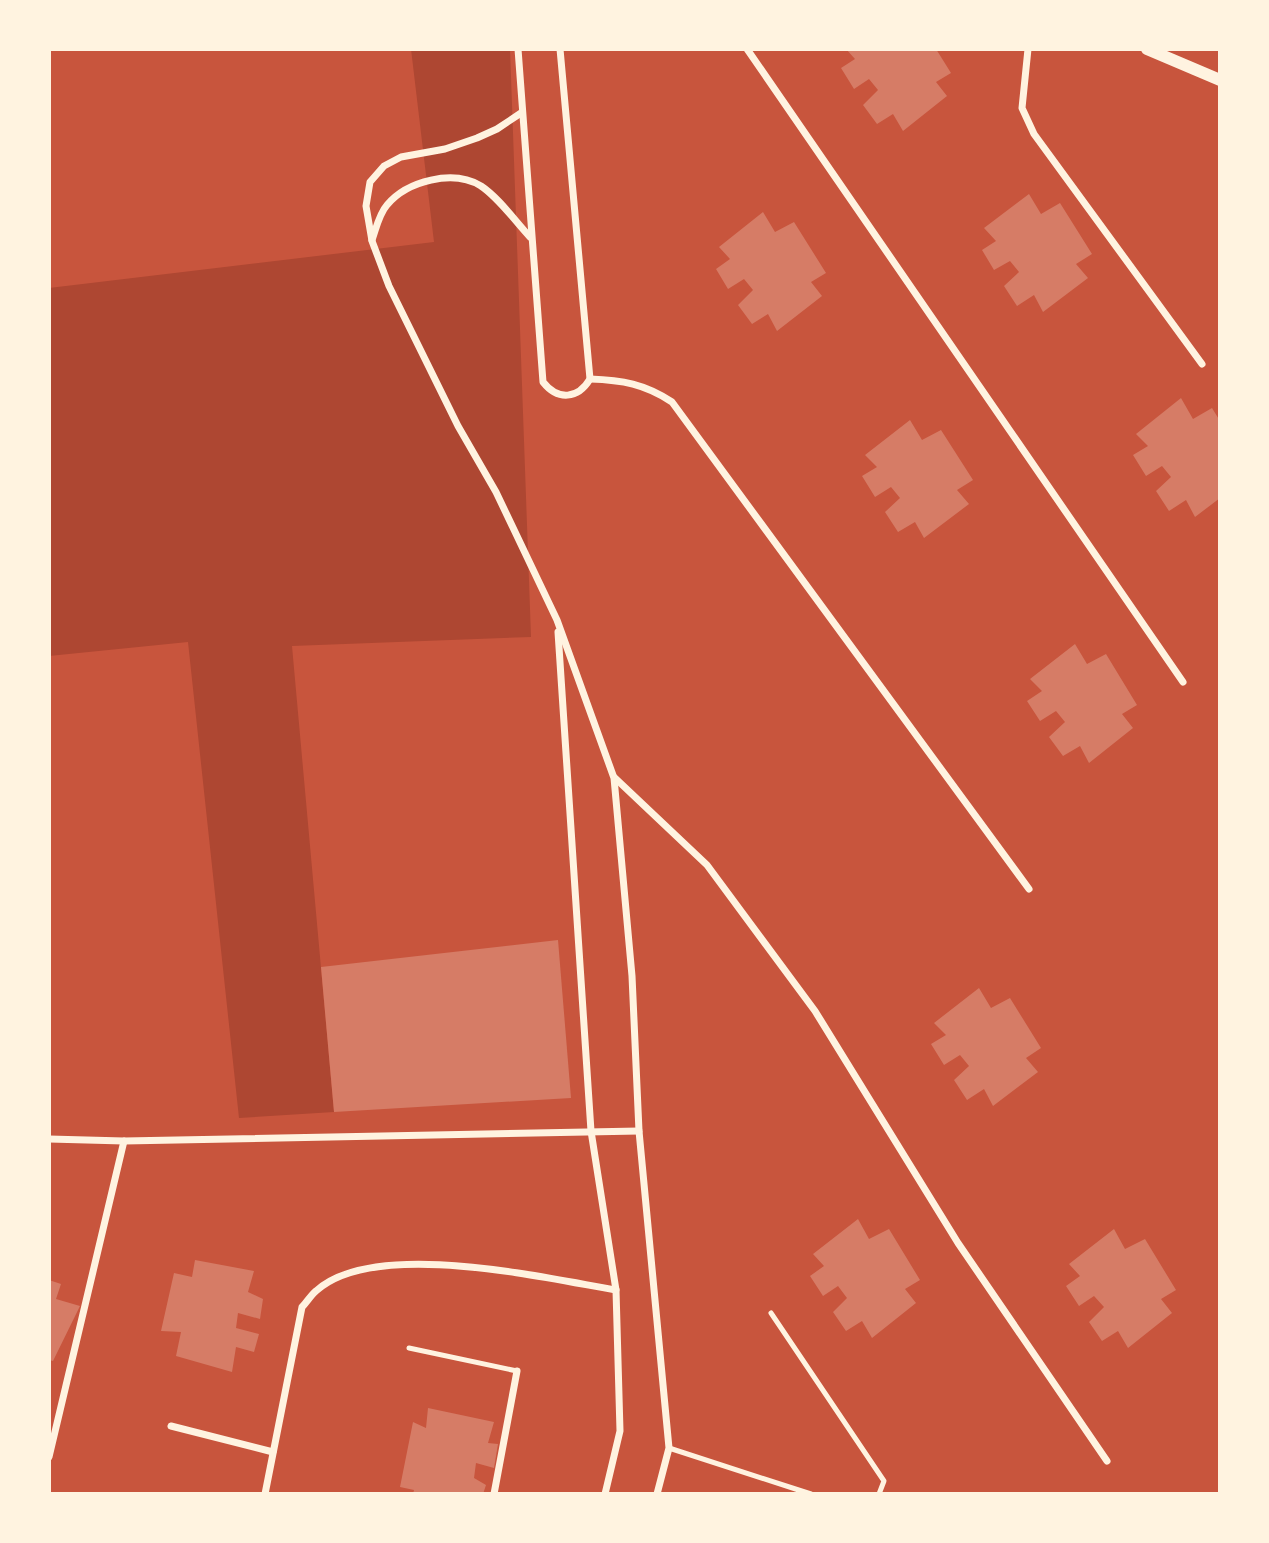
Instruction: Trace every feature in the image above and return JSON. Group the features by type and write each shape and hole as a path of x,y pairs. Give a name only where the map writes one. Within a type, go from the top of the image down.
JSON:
{"street":[{"path":"518,49 543,382 550,391 559,395 573,395 584,389 590,379 561,49"},
{"path":"747,49 1184,682"},
{"path":"1028,49 1022,108 1034,134 1202,364"},
{"path":"1147,49 1220,80"},
{"path":"521,113 477,138 445,149 401,157 384,166 370,181 366,206 372,241 389,286 496,492 557,620 614,778 632,976 639,1131 669,1448 657,1494"},
{"path":"372,241 384,208 398,193 423,182 454,177 481,186 531,237"},
{"path":"590,379 626,381 651,387 672,402 1029,889"},
{"path":"557,620 591,1131 616,1290 620,1431 605,1494"},
{"path":"614,778 707,865 815,1011 958,1243 1107,1461"},
{"path":"49,1139 124,1141 639,1131"},
{"path":"49,1457 124,1141"},
{"path":"265,1494 302,1307 317,1290 335,1279 382,1267 471,1266 616,1290"},
{"path":"494,1494 517,1371"},
{"path":"171,1426 273,1452"}],"lane":[{"path":"771,1313 884,1481 879,1494"},
{"path":"409,1348 517,1371"},
{"path":"669,1448 811,1494"}],"shaded area":[{"path":"411,49 510,49 531,637 292,646 334,1112 239,1118 188,642 49,656 49,288 434,242"}],"building":[{"path":"846,49 936,49 951,73 936,82 947,96 903,131 893,114 877,124 863,105 878,90 869,79 854,89 841,68 855,59"},
{"path":"1029,194 1041,214 1060,203 1092,254 1076,264 1088,278 1043,312 1034,295 1017,306 1004,286 1019,272 1010,261 994,270 982,250 996,241 984,228"},
{"path":"763,212 775,232 794,222 826,273 811,282 822,296 777,331 768,314 752,324 738,305 753,290 744,279 728,289 716,269 730,259 719,247"},
{"path":"1181,398 1193,419 1212,408 1220,421 1220,498 1195,517 1186,500 1169,511 1156,491 1171,477 1162,466 1146,476 1133,455 1148,446 1136,434"},
{"path":"910,420 922,440 941,430 973,480 957,490 969,504 924,538 915,522 898,532 885,512 900,498 891,487 875,497 862,476 877,467 865,455"},
{"path":"1075,644 1087,664 1106,654 1137,705 1122,714 1133,728 1089,763 1080,746 1063,756 1049,737 1065,722 1056,711 1040,721 1027,701 1042,691 1030,679"},
{"path":"558,940 571,1098 334,1112 321,967"},
{"path":"979,988 991,1008 1010,998 1041,1048 1026,1058 1038,1072 993,1106 984,1089 967,1100 954,1080 969,1066 960,1055 944,1065 931,1044 946,1035 934,1023"},
{"path":"858,1219 869,1239 889,1229 920,1280 905,1289 916,1303 872,1338 862,1321 846,1331 833,1312 847,1298 838,1286 823,1296 810,1276 824,1266 813,1254"},
{"path":"1114,1229 1125,1249 1145,1239 1176,1290 1161,1299 1172,1313 1128,1348 1118,1331 1102,1341 1089,1322 1104,1307 1094,1296 1079,1306 1066,1286 1080,1276 1069,1264"},
{"path":"195,1260 254,1271 248,1292 263,1299 260,1319 238,1313 236,1328 259,1334 254,1352 236,1347 232,1372 176,1356 181,1332 161,1331 174,1273 192,1277"},
{"path":"49,1280 61,1284 56,1299 80,1306 53,1361 49,1360"},
{"path":"428,1408 494,1422 488,1443 498,1444 494,1468 476,1463 474,1478 486,1485 483,1494 413,1494 414,1490 400,1487 413,1422 426,1428"}]}
